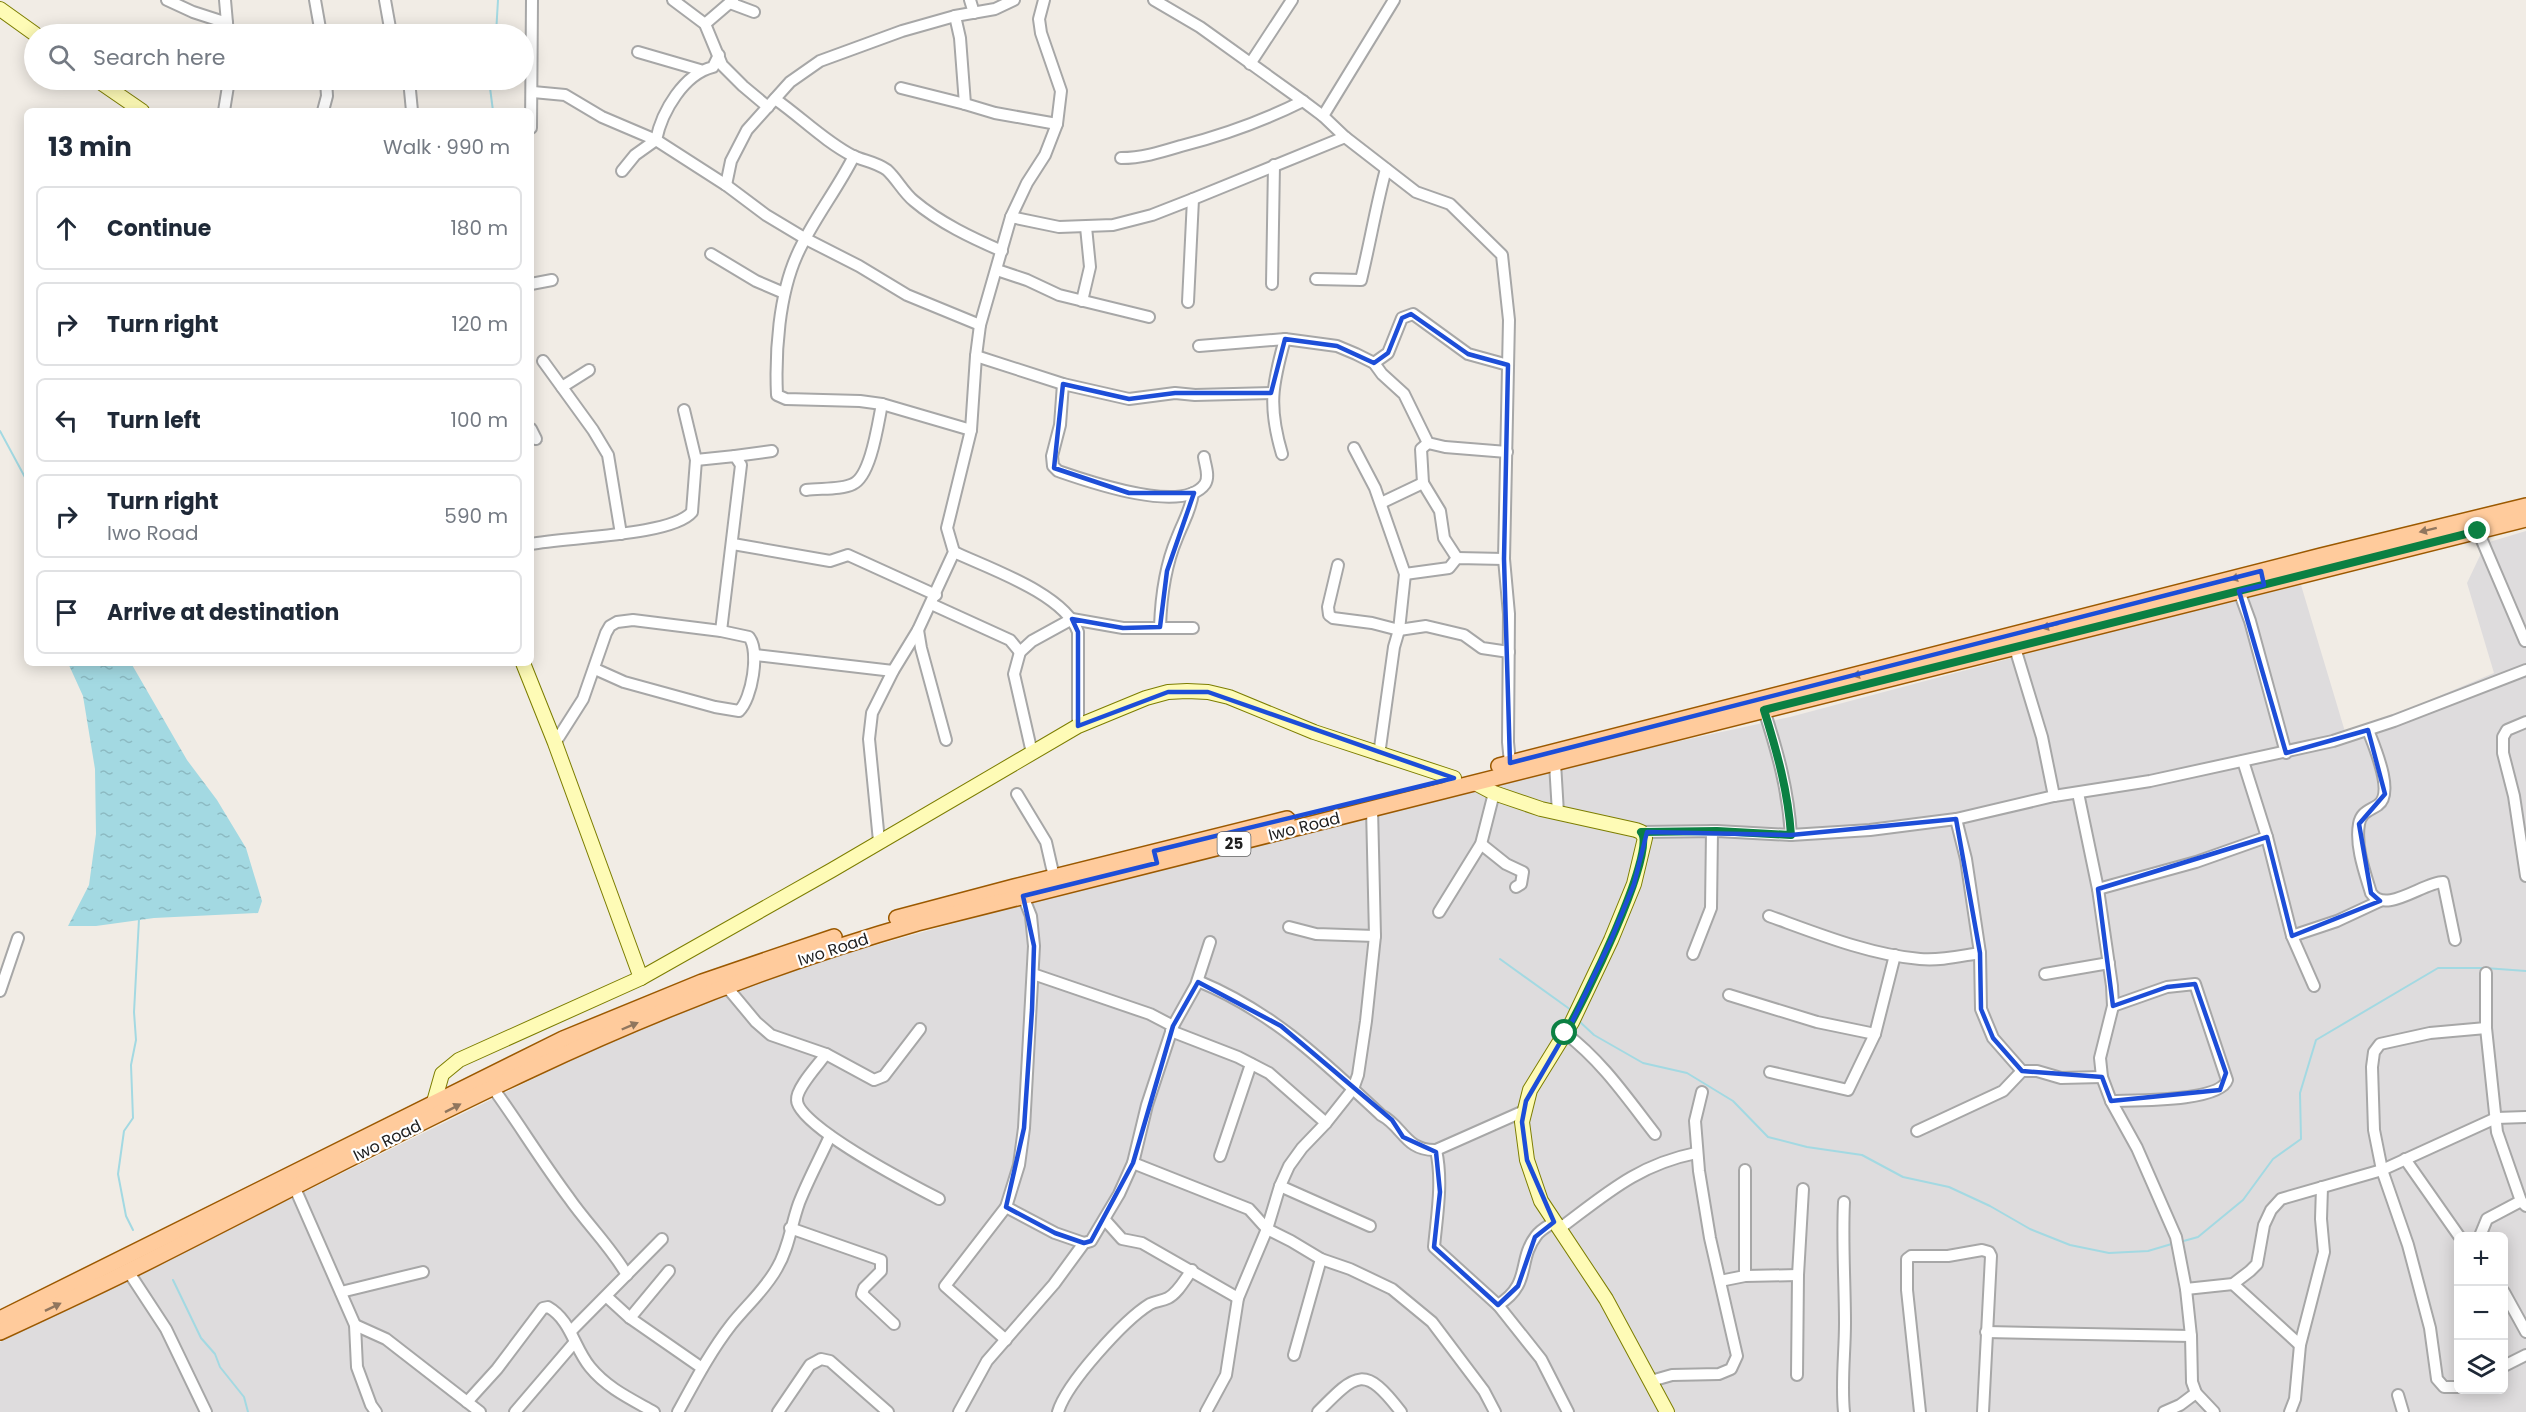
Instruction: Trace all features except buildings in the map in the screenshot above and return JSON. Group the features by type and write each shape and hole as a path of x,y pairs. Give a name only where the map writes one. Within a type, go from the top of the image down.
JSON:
{"main road":[{"name":"Iwo Road","path":"0,1332 128,1271 294,1186 434,1102 563,1039 733,971 915,913 1054,877 1156,857 1372,808 2015,648 2239,591 2263,578 2526,506"},
{"name":"Iwo Road","path":"0,1319 355,1148 573,1051 726,986 852,942 1156,857 1510,763 2263,578 2526,519"}],"street":[{"path":"167,0 226,23 225,0"},
{"path":"315,0 319,24"},
{"path":"385,0 389,24"},
{"path":"532,0 532,24"},
{"path":"673,0 705,24 718,62 743,86 854,156 876,163 889,172 900,188 915,202 948,224 1002,251"},
{"path":"970,0 974,13"},
{"path":"726,185 731,161 747,130 790,82 826,58 902,31 955,16 995,9 1014,0"},
{"path":"879,842 869,726 872,713 934,599 954,552 947,528 971,430 980,325 1011,217 1027,183 1045,155 1057,124 1061,91 1041,33 1039,20 1044,0"},
{"path":"1154,0 1172,4 1323,116 1345,137 1416,192 1450,204 1502,255 1509,320 1504,559 1509,614 1508,742 1510,763"},
{"path":"1250,64 1292,0"},
{"path":"1323,116 1394,0"},
{"path":"705,24 731,2 754,12"},
{"path":"0,9 24,26"},
{"path":"955,16 960,38 965,104"},
{"path":"638,52 700,70"},
{"path":"622,171 635,155 656,140 659,126 683,87 700,70 718,62"},
{"path":"901,88 994,113 1057,124"},
{"path":"112,90 138,108"},
{"path":"224,108 227,90"},
{"path":"324,108 327,90"},
{"path":"410,90 412,108"},
{"path":"532,108 533,92 565,95 602,117 656,140 726,185 766,215 907,295 980,325"},
{"path":"1121,158 1137,158 1226,134 1269,118 1303,101"},
{"path":"1011,217 1059,227 1113,225 1193,199 1345,137"},
{"path":"854,156 806,239 788,278 784,293 776,372 778,397 882,404 971,430"},
{"path":"1272,284 1274,165"},
{"path":"1316,279 1361,280 1374,214 1386,170"},
{"path":"1188,302 1193,199"},
{"path":"1083,301 1090,267 1086,227"},
{"path":"711,254 756,281 784,293"},
{"path":"997,270 1027,280 1059,295 1149,317"},
{"path":"534,283 552,280"},
{"path":"1374,363 1388,352 1402,318 1413,314 1468,354 1508,365"},
{"path":"1282,454 1274,427 1272,393 1285,339"},
{"path":"1199,346 1285,339 1337,346 1374,363 1382,374 1404,394 1428,443"},
{"path":"976,356 1063,384 1129,399 1175,393 1195,395 1272,393"},
{"path":"543,361 608,455 621,534"},
{"path":"562,387 589,370"},
{"path":"1063,384 1060,425 1052,456 1054,468 1129,493 1163,496 1193,493 1205,483 1207,475 1204,457"},
{"path":"806,490 852,484 862,476 872,448 882,404"},
{"path":"534,544 621,534 675,524 686,519 692,512 696,460 684,410"},
{"path":"1428,443 1445,447 1508,452"},
{"path":"1428,443 1421,449 1423,483 1440,511 1444,538 1457,558"},
{"path":"1354,448 1375,488 1405,574 1400,630 1394,647 1379,755"},
{"path":"696,460 772,451"},
{"path":"721,631 741,474 741,465 735,456"},
{"path":"1381,503 1423,483"},
{"path":"1160,627 1161,604 1167,571 1176,538 1190,511 1193,493"},
{"path":"2478,531 2525,641"},
{"path":"733,544 830,561 848,555 1010,640 1020,652"},
{"path":"954,552 1030,588 1062,608 1072,619 1078,632 1078,726"},
{"path":"1457,558 1504,559"},
{"path":"1405,574 1449,568 1457,558"},
{"path":"1338,565 1328,607 1329,615 1333,618 1372,623 1400,630 1426,626 1464,635 1482,648 1509,652"},
{"path":"2239,591 2250,621 2286,753"},
{"path":"1032,753 1014,674 1020,652 1032,641 1072,619 1123,628 1193,628"},
{"path":"555,743 583,699 606,633 610,626 618,622 633,620 721,631 749,637 755,648 749,696 739,711 624,682 595,669"},
{"path":"918,630 946,740"},
{"path":"2015,648 2042,737 2054,796"},
{"path":"755,655 893,671"},
{"path":"524,666 555,743 641,978"},
{"path":"1475,783 1494,793 1558,813 1641,832 1712,831 1791,835 1870,830 1956,819 2054,796 2150,781 2286,753 2368,730 2526,670"},
{"path":"434,1102 442,1074 459,1060 641,978 784,898 1078,726 1119,708 1168,692 1208,692 1229,697 1270,715 1379,755 1454,778"},
{"path":"1764,710 1784,777 1791,835"},
{"path":"2526,722 2507,730 2502,742 2514,796 2526,876"},
{"path":"2368,730 2381,765 2385,794 2379,804 2362,816 2359,824 2359,842 2371,893 2380,901"},
{"path":"2244,760 2267,837 2292,936 2314,986"},
{"path":"1556,763 1558,813"},
{"path":"1439,912 1481,844 1494,793"},
{"path":"2078,793 2098,889 2113,1006 2100,1058 2102,1077 2111,1101 2137,1148 2176,1237 2181,1253 2186,1289 2191,1336 2192,1382 2196,1393 2214,1412"},
{"path":"1017,794 1046,842 1054,877"},
{"path":"1206,1412 1226,1375 1238,1298 1267,1229 1280,1186 1289,1166 1353,1089 1362,1056 1375,936 1372,808"},
{"path":"1956,819 1966,859 1980,953 1982,1009 1986,1025 2001,1050 2022,1071 2037,1071 2061,1078 2102,1077"},
{"path":"1693,954 1711,908 1712,831"},
{"path":"1641,832 1645,842 1634,884 1569,1027 1530,1090 1522,1122 1527,1160 1541,1201 1606,1299 1667,1412"},
{"path":"2098,889 2196,862 2267,837"},
{"path":"1481,844 1506,864 1523,872 1521,884 1516,887"},
{"path":"2292,936 2337,921 2380,901 2394,900 2444,882 2455,940"},
{"path":"1006,1340 945,1286 1006,1207 1019,1165 1024,1128 1034,946 1030,916 1023,896"},
{"path":"1769,916 1830,937 1921,960 1980,953"},
{"path":"1288,927 1316,934 1375,936"},
{"path":"0,991 18,938"},
{"path":"1006,1207 1055,1233 1084,1243 1091,1241 1105,1220 1133,1163 1147,1105 1172,1028 1198,981 1209,942"},
{"path":"1770,1072 1848,1090 1875,1034 1895,955"},
{"path":"2045,974 2109,963"},
{"path":"2482,1232 2487,1219 2523,1203 2497,1132 2486,1028 2486,973"},
{"path":"1033,974 1150,1014 1172,1028 1238,1057 1269,1073 1326,1124"},
{"path":"1198,981 1230,995 1281,1026 1381,1115 1392,1120 1403,1137 1420,1148 1436,1150 1524,1111"},
{"path":"2111,1101 2197,1096 2220,1090 2227,1080 2195,984 2167,987 2113,1006"},
{"path":"726,986 756,1022 771,1035 826,1054 869,1078 879,1080 921,1029"},
{"path":"1729,995 1817,1022 1875,1034"},
{"path":"1569,1027 1581,1045 1612,1077 1655,1134"},
{"path":"2454,1386 2444,1387 2438,1379 2430,1328 2382,1170 2374,1130 2372,1067 2376,1046 2430,1033 2486,1028"},
{"path":"826,1054 799,1090 797,1104 805,1115 830,1136 891,1174 939,1199"},
{"path":"1220,1156 1251,1065"},
{"path":"1917,1131 2003,1091 2022,1071"},
{"path":"493,1088 568,1197 619,1261 627,1275"},
{"path":"1651,1381 1672,1375 1719,1374 1731,1369 1737,1356 1710,1238 1696,1153 1695,1121 1702,1092"},
{"path":"2186,1289 2233,1284 2257,1264 2264,1225 2275,1204 2281,1199 2382,1170 2496,1118 2526,1118"},
{"path":"678,1412 702,1368 731,1325 760,1293 777,1269 788,1247 790,1228 800,1201 830,1136"},
{"path":"1436,1150 1440,1167 1440,1192 1434,1247 1498,1305 1541,1359 1568,1412"},
{"path":"1498,1305 1507,1299 1518,1286 1535,1237 1557,1226 1639,1171 1673,1158 1696,1153"},
{"path":"2404,1159 2456,1232"},
{"path":"1133,1163 1249,1209 1267,1229 1291,1240 1321,1259 1350,1269 1392,1289 1432,1322 1484,1391 1495,1412"},
{"path":"1745,1170 1745,1276"},
{"path":"294,1186 356,1325 357,1366 371,1405 376,1412"},
{"path":"1280,1186 1370,1226"},
{"path":"2290,1412 2295,1399 2300,1345 2324,1252 2321,1219 2322,1187"},
{"path":"1797,1375 1798,1275 1803,1189"},
{"path":"1844,1202 1842,1239 1845,1325 1842,1381 1844,1412"},
{"path":"1105,1220 1122,1239 1142,1243 1238,1298"},
{"path":"790,1228 881,1260 881,1271 861,1294 894,1324"},
{"path":"515,1412 606,1297 662,1239"},
{"path":"959,1412 987,1361 1084,1243"},
{"path":"1920,1412 1907,1290 1907,1260 1911,1256 1948,1256 1982,1250 1989,1252 1990,1256 1983,1412"},
{"path":"1294,1355 1321,1259"},
{"path":"1058,1412 1061,1401 1073,1383 1119,1333 1151,1304 1167,1299 1173,1294 1192,1270"},
{"path":"128,1271 166,1329 206,1412"},
{"path":"630,1318 669,1271"},
{"path":"341,1292 423,1272"},
{"path":"1720,1281 1745,1276 1798,1275"},
{"path":"2233,1284 2300,1345"},
{"path":"606,1297 630,1318 702,1368"},
{"path":"2508,1299 2526,1332"},
{"path":"467,1402 497,1369 543,1308 552,1309 573,1337 590,1368 609,1387 654,1412"},
{"path":"356,1325 387,1339 480,1412"},
{"path":"1986,1332 2191,1336"},
{"path":"2508,1364 2526,1355"},
{"path":"778,1412 810,1365 821,1359 830,1361 888,1412"},
{"path":"1318,1412 1340,1390 1362,1379 1374,1381 1379,1385 1401,1412"},
{"path":"2164,1412 2180,1405 2196,1393"},
{"path":"2397,1395 2403,1412"}],"highlighted area":[{"path":"1411,314 1468,354 1508,365 1504,559 1510,763 2261,571 2264,585 2239,591 2286,753 2368,730 2385,794 2359,824 2371,893 2380,901 2292,936 2267,837 2098,889 2113,1006 2167,987 2195,984 2226,1073 2220,1090 2140,1100 2111,1101 2102,1077 2022,1071 1993,1038 1981,1009 1980,953 1956,819 1791,835 1647,832 1634,884 1611,940 1572,1022 1526,1101 1522,1122 1527,1160 1554,1222 1535,1237 1518,1286 1498,1305 1434,1247 1440,1192 1436,1152 1403,1137 1392,1120 1281,1026 1198,982 1173,1026 1133,1163 1091,1241 1084,1243 1055,1233 1006,1207 1024,1128 1032,1010 1034,946 1023,896 1157,863 1154,851 1454,778 1208,692 1168,692 1078,726 1078,632 1072,619 1123,628 1160,627 1167,571 1194,493 1129,493 1054,468 1063,384 1129,399 1175,393 1271,393 1285,339 1337,346 1374,363 1388,353 1402,318"}],"shaded area":[{"path":"2526,531 2526,1412 0,1412 0,1342 612,1040 801,966 1084,887 1602,758 1790,717 2143,623 2301,585 2346,735 2494,673 2467,583 2486,543"}],"water":[{"path":"69,666 133,666 187,760 217,800 246,848 262,901 258,913 154,918 96,926 68,926 89,885 96,834 95,769 83,696"}],"waterway":[{"path":"497,24 498,0"},
{"path":"490,90 493,108"},
{"path":"0,431 24,475"},
{"path":"133,1230 126,1216 118,1174 124,1131 133,1118 131,1065 136,1040 134,1012 139,919"},
{"path":"1500,959 1571,1010"},
{"path":"2180,1242 2198,1237 2243,1200 2273,1159 2301,1139 2300,1093 2316,1040 2438,968 2526,971"},
{"path":"1579,1021 1594,1035 1643,1063 1687,1073 1733,1101 1768,1137 1807,1147 1862,1155 1903,1177 1949,1187 1990,1206 2030,1229 2070,1245 2109,1253 2148,1251 2175,1243"},
{"path":"173,1280 201,1338 215,1354 220,1367 244,1397 248,1412"}],"route":[{"path":"1565,1033 1592,982 1629,898 1645,842 1641,832 1717,831 1791,835 1788,796 1782,768 1764,710 1932,670 2478,531"}]}
